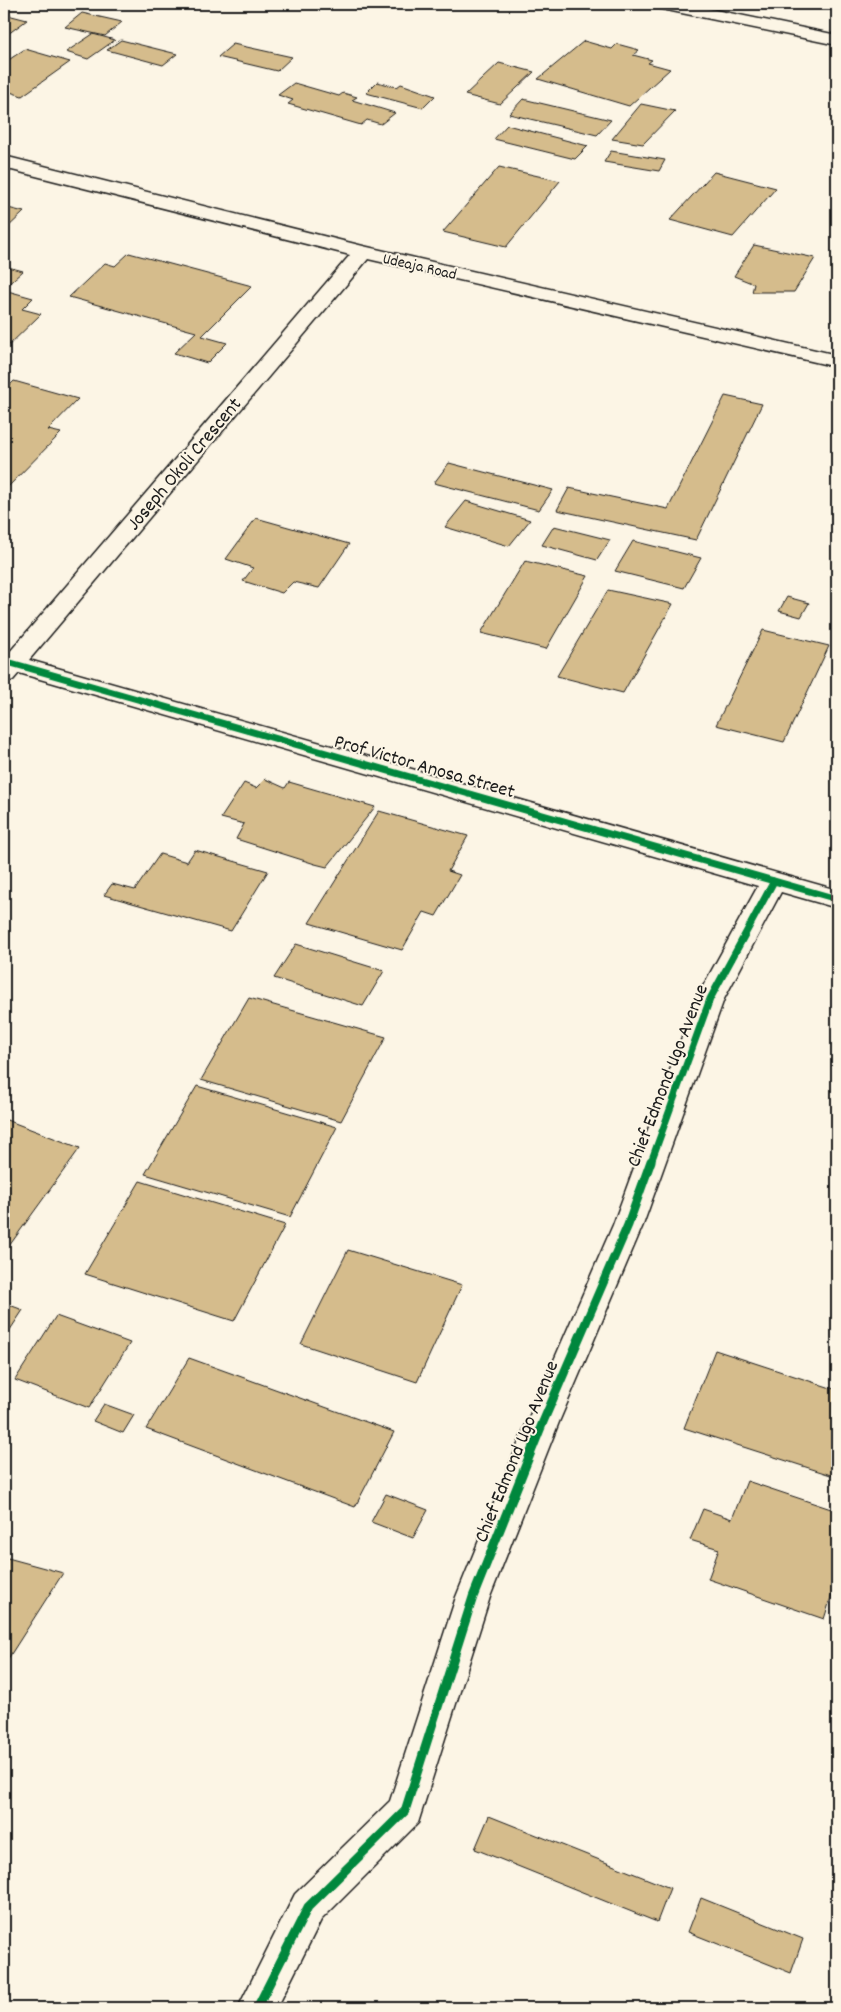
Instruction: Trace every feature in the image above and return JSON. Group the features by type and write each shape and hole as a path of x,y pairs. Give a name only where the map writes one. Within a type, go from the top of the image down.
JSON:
{"street":[{"path":"662,4 837,40"},
{"name":"Udeaja Road","path":"4,162 363,252 837,360"},
{"name":"Joseph Okoli Crescent","path":"7,666 363,252"},
{"name":"Prof Victor Anosa Street","path":"7,666 837,899"},
{"name":"Chief Edmond Ugo Avenue","path":"257,2008 308,1907 405,1811 473,1597 543,1422 628,1225 710,999 774,881"}],"building":[{"path":"82,13 122,22 105,36 65,27"},
{"path":"4,14 27,20 4,37"},
{"path":"93,34 115,40 88,59 66,52"},
{"path":"121,40 177,54 163,65 107,50"},
{"path":"584,41 612,49 617,44 639,50 633,55 652,60 648,63 670,69 629,106 538,79"},
{"path":"233,44 292,57 277,71 218,57"},
{"path":"25,49 70,62 22,96 4,90 4,63"},
{"path":"499,63 534,72 500,104 465,95"},
{"path":"377,82 397,87 401,84 435,96 423,108 366,93"},
{"path":"294,83 339,96 343,93 357,97 352,100 395,113 381,124 367,120 361,125 288,104 293,100 278,95"},
{"path":"523,99 611,120 597,135 509,114"},
{"path":"641,104 675,111 643,144 612,139"},
{"path":"507,125 588,146 575,159 494,139"},
{"path":"611,151 665,160 659,171 604,162"},
{"path":"499,167 560,181 506,247 443,232"},
{"path":"714,172 776,188 733,237 670,220"},
{"path":"4,207 24,212 4,231"},
{"path":"754,245 815,258 794,292 752,292 754,284 734,276"},
{"path":"129,253 252,286 202,336 227,343 207,363 174,353 196,332 69,297 105,263 115,266"},
{"path":"4,266 23,271 4,288"},
{"path":"4,290 33,298 22,309 41,314 4,350"},
{"path":"14,381 78,399 48,430 61,433 4,491 4,391"},
{"path":"725,396 762,404 696,540 557,510 569,488 668,509"},
{"path":"449,463 553,490 539,510 434,483"},
{"path":"466,501 530,520 509,546 445,527"},
{"path":"256,518 349,544 319,588 293,582 282,593 243,581 253,568 226,559"},
{"path":"554,526 610,540 597,560 542,545"},
{"path":"633,541 701,558 684,588 615,571"},
{"path":"525,561 588,576 546,649 481,633"},
{"path":"608,590 673,604 623,693 557,676"},
{"path":"787,597 809,603 801,617 779,611"},
{"path":"763,630 829,646 784,742 716,725"},
{"path":"265,779 285,788 289,782 375,807 327,867 315,864 236,839 244,824 221,818 244,783 256,788"},
{"path":"379,811 468,836 448,871 460,875 436,916 424,912 402,950 309,923"},
{"path":"195,850 268,871 231,931 104,895 112,884 135,890 160,854 187,862"},
{"path":"296,944 384,971 363,1006 274,978"},
{"path":"249,998 386,1037 341,1121 201,1080"},
{"path":"197,1086 337,1127 290,1217 145,1174"},
{"path":"4,1119 80,1148 4,1253"},
{"path":"140,1181 285,1225 234,1321 85,1274"},
{"path":"348,1250 462,1285 417,1382 301,1344"},
{"path":"4,1303 23,1310 4,1339"},
{"path":"56,1316 130,1343 89,1408 15,1380"},
{"path":"715,1350 837,1390 837,1477 684,1428"},
{"path":"189,1358 394,1432 355,1507 146,1429"},
{"path":"104,1404 134,1415 123,1433 93,1421"},
{"path":"747,1481 837,1511 837,1579 824,1619 708,1579 719,1549 690,1540 703,1509 732,1519"},
{"path":"386,1494 428,1510 413,1538 371,1522"},
{"path":"4,1557 63,1573 4,1665"},
{"path":"489,1816 670,1888 657,1922 475,1849"},
{"path":"701,1898 803,1939 791,1973 688,1932"}],"cycle path":[{"path":"4,661 837,899"},
{"path":"257,2008 308,1907 405,1811 473,1597 543,1422 628,1225 710,999 774,881"}]}
